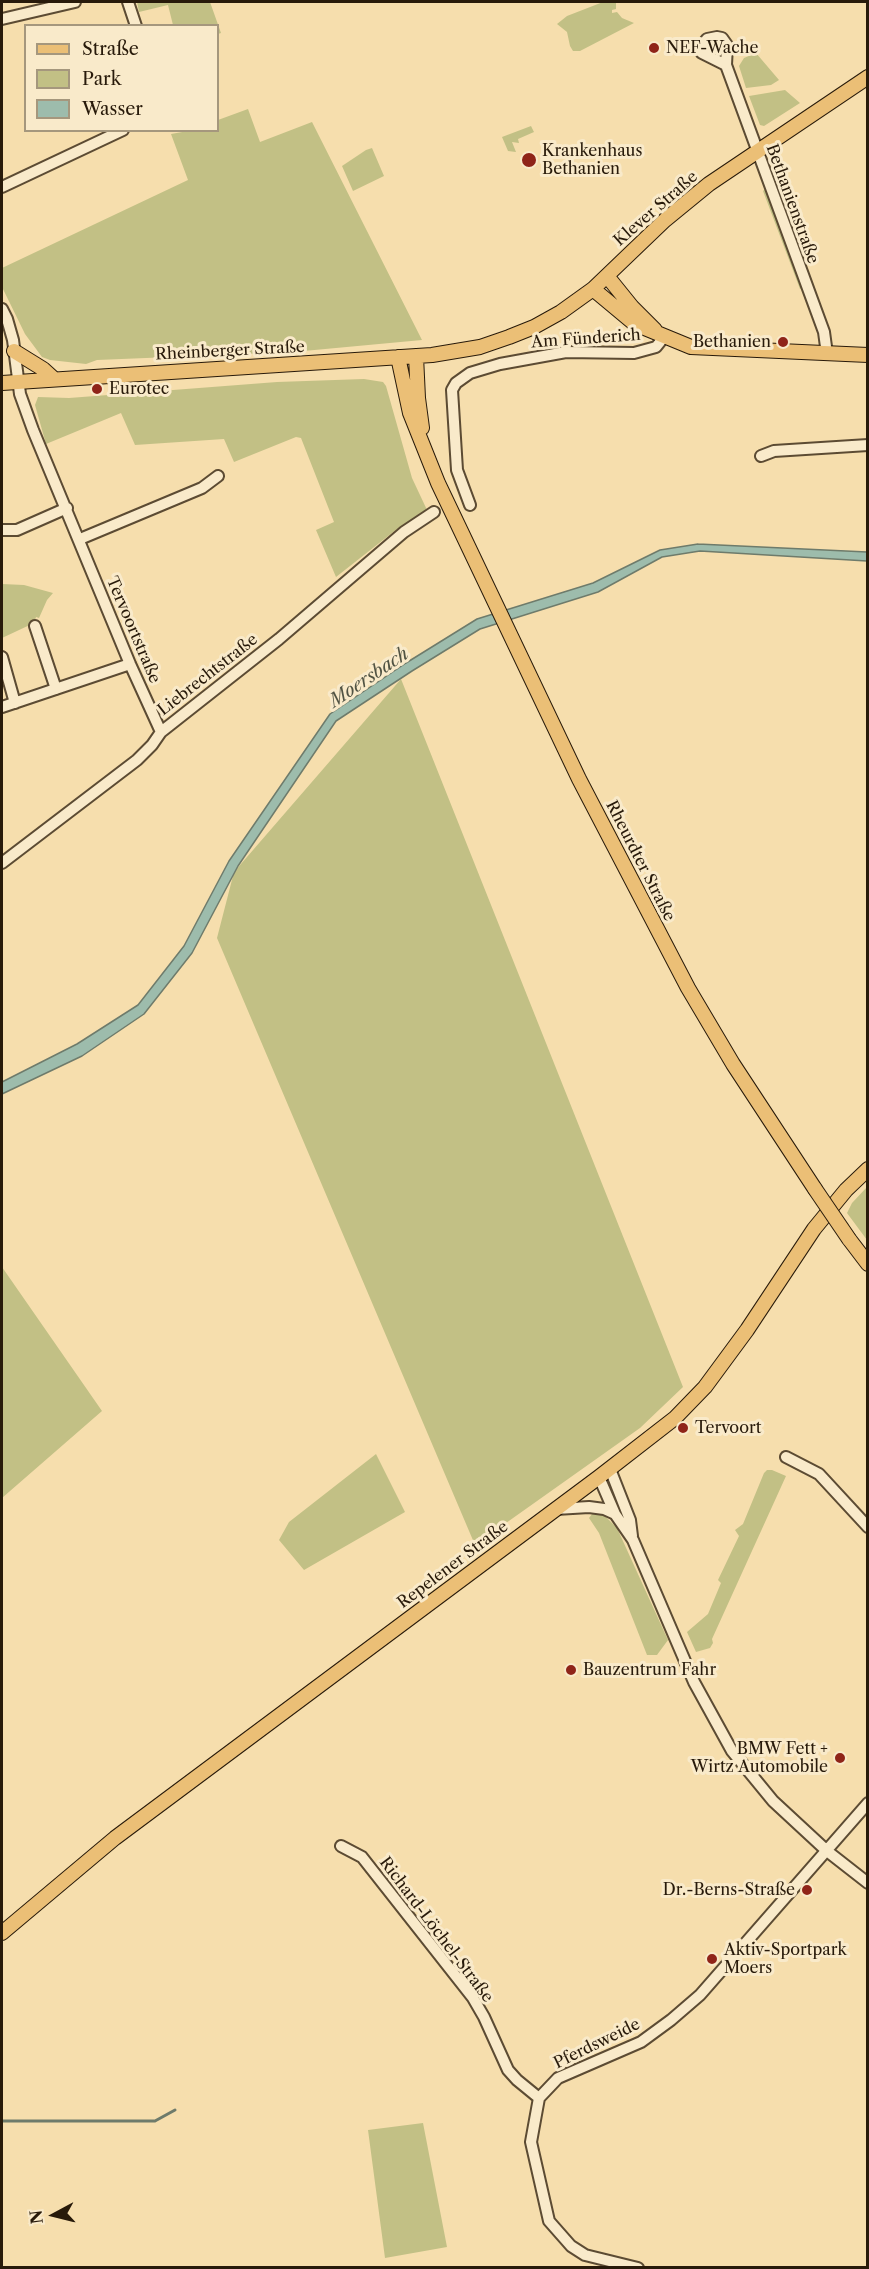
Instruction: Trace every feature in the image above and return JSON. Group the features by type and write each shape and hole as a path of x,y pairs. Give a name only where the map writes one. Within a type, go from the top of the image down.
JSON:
{"main road":[{"name":"Klever Straße","path":"460,351 509,337 534,327 561,312 593,289 665,220 709,184 867,77"},
{"path":"607,276 632,307 661,336"},
{"path":"593,289 635,324 691,347 867,355"},
{"path":"14,351 44,369 54,379"},
{"name":"Rheinberger Straße","path":"2,383 416,356 460,351"},
{"name":"Rheurdter Straße","path":"416,356 418,398 426,450"},
{"name":"Rheurdter Straße","path":"398,357 410,413 438,483 579,779 688,988 733,1064 814,1190 867,1264"},
{"name":"Repelener Straße","path":"4,1929 115,1838 675,1418 705,1387 747,1330 814,1230 846,1190 867,1169"}],"street":[{"path":"2,19 75,2"},
{"path":"129,2 135,24"},
{"name":"Bethanienstraße","path":"726,65 702,53 707,39 722,38 727,45 726,65 824,332 827,354"},
{"path":"2,187 119,132"},
{"name":"Tervoortstraße","path":"2,309 7,319 14,351 20,394 33,430 130,664 161,732"},
{"name":"Am Fünderich","path":"470,505 458,470 452,390 456,383 470,373 500,364 566,352 634,353 656,347 661,336"},
{"path":"761,456 774,451 867,445"},
{"path":"80,539 202,488 218,476"},
{"path":"2,531 17,530 67,508"},
{"name":"Liebrechtstraße","path":"2,863 137,760 161,732 279,639 404,532 434,512"},
{"path":"35,626 56,689"},
{"path":"2,657 15,703"},
{"path":"2,707 130,664"},
{"path":"786,1457 819,1474 867,1527"},
{"path":"604,1473 615,1514 633,1540 694,1682 732,1751 773,1801 827,1851 867,1883"},
{"path":"604,1473 630,1520 633,1540"},
{"path":"556,1509 589,1507 604,1509 615,1514"},
{"name":"Pferdsweide","path":"539,2098 558,2078 641,2042 700,1995 867,1803"},
{"name":"Richard-Löchel-Straße","path":"341,1845 362,1857 473,1998 508,2070 539,2098"},
{"path":"539,2098 531,2142 549,2221 560,2235 585,2255 638,2268"}],"green space":[{"path":"137,2 210,2 218,24 173,24 168,5 139,12"},
{"path":"603,2 616,2 616,9 612,10 612,13 617,12 622,18 634,23 580,51 573,51 567,32 557,24 567,16"},
{"path":"756,53 779,80 771,85 746,88 739,66 744,58"},
{"path":"785,90 800,103 764,126 760,125 749,96"},
{"path":"248,109 260,142 312,122 422,340 293,352 97,360 86,364 42,357 25,334 2,287 2,268 188,180 171,134 219,132 219,120"},
{"path":"531,126 534,132 518,139 519,143 512,142 516,152 508,151 502,137"},
{"path":"372,148 384,176 353,191 342,166"},
{"path":"766,188 802,288 800,289 763,191"},
{"path":"364,379 383,382 386,386 412,478 427,510 397,529 336,577 316,530 334,522 301,438 296,437 234,462 224,439 135,445 121,413 46,444 35,405 38,397 69,398 277,382"},
{"path":"2,584 24,585 53,593 34,623 2,638"},
{"path":"401,679 683,1387 640,1428 475,1545 217,938 234,872"},
{"path":"867,1187 867,1240 847,1213 852,1203"},
{"path":"2,1267 102,1411 2,1498"},
{"path":"376,1454 405,1512 304,1570 279,1540 289,1522"},
{"path":"767,1470 786,1476 712,1639 713,1643 710,1648 696,1652 687,1632 708,1614 721,1583 718,1580 739,1536 735,1530 743,1524"},
{"path":"592,1514 604,1515 617,1528 668,1640 657,1655 647,1655 599,1533 589,1518"},
{"path":"423,2123 447,2247 385,2258 368,2130"}],"water":[{"name":"Moersbach","path":"698,544 867,552 867,561 700,551 662,557 598,592 480,629 336,721 238,866 192,953 144,1014 82,1056 2,1094 2,1082 77,1044 138,1005 184,946 229,861 330,714 477,619 593,583 660,550"}],"waterway":[{"path":"2,2121 155,2121 175,2110"}],"place":[{"name":"NEF-Wache","path":"654,48"},
{"name":"Krankenhaus Bethanien","path":"529,160"},
{"name":"Bethanien","path":"783,342"},
{"name":"Eurotec","path":"97,389"},
{"name":"Tervoort","path":"683,1428"},
{"name":"Bauzentrum Fahr","path":"571,1670"},
{"name":"BMW Fett + Wirtz Automobile","path":"840,1758"},
{"name":"Dr.-Berns-Straße","path":"807,1890"},
{"name":"Aktiv-Sportpark Moers","path":"712,1959"}]}
